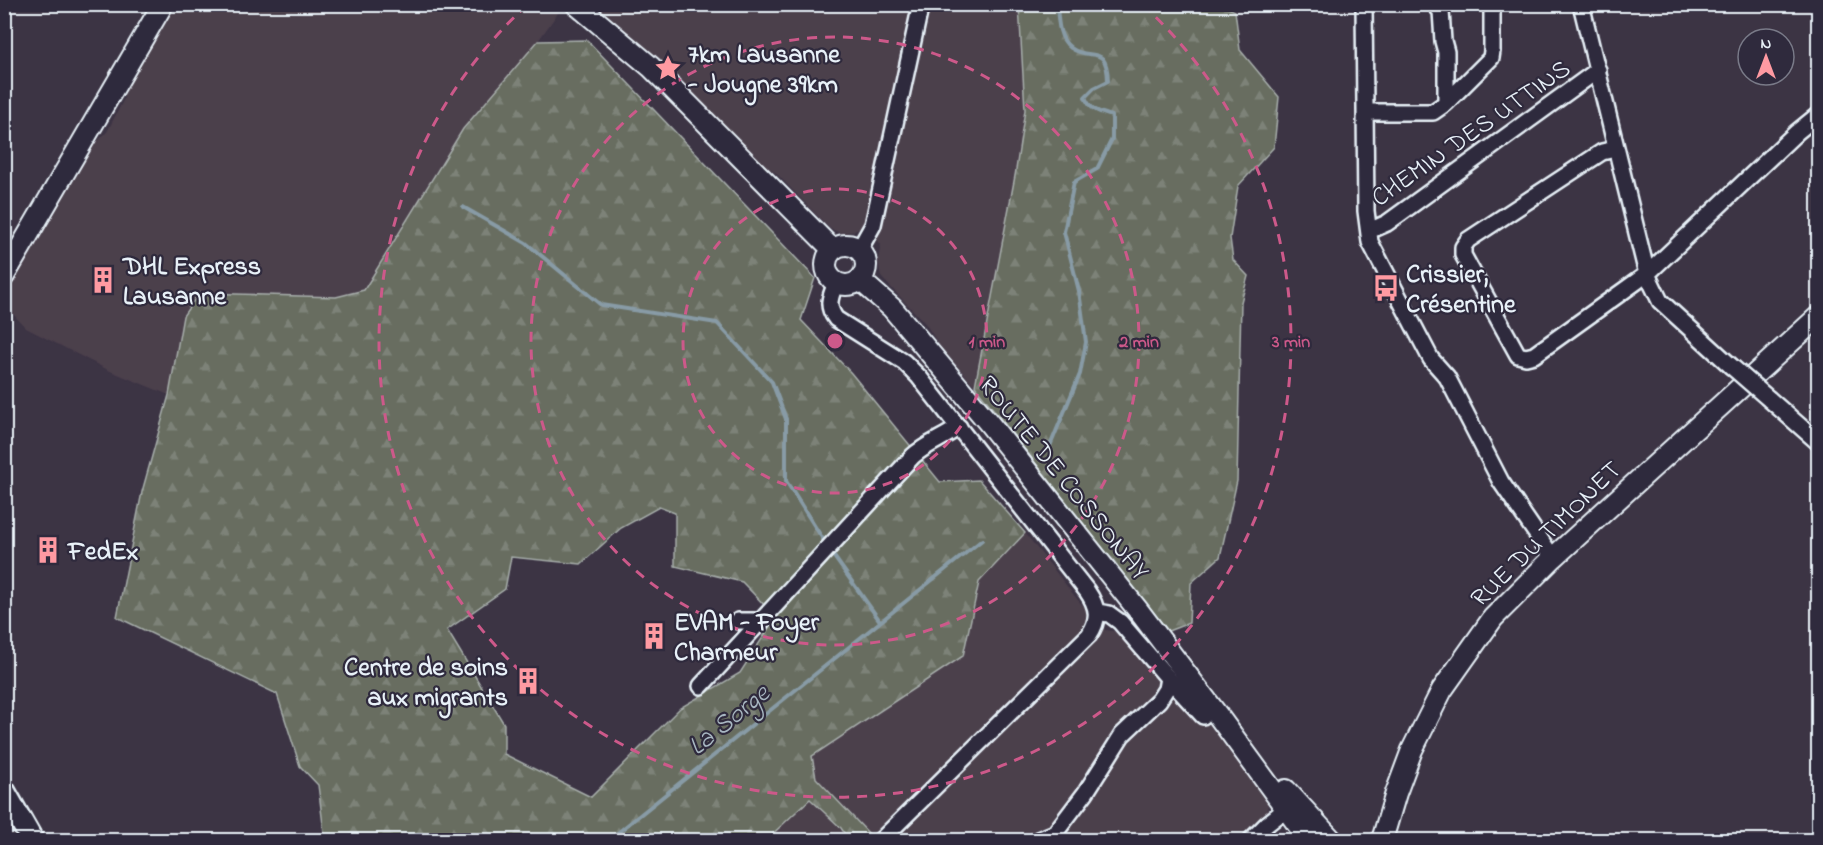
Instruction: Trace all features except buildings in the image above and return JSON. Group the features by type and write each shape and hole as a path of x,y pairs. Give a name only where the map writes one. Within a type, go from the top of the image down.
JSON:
{"highway":[{"path":"4,791 32,840"}],"main road":[{"path":"4,276 163,4"},
{"path":"576,4 651,67 833,250"},
{"path":"849,246 859,250 866,262 866,268 860,280 848,285 836,283 831,279 826,267 833,250 849,246"},
{"name":"ROUTE DE COSSONAY","path":"860,280 892,308 975,406 1131,601 1211,716 1309,840"},
{"name":"RUE DU TIMONET","path":"1382,840 1412,750 1442,690 1493,618 1553,558 1818,317"},
{"name":"ROUTE DE COSSONAY","path":"1211,716 1332,840"}],"street":[{"path":"859,250 873,225 921,4"},
{"path":"1364,4 1366,211 1370,242 1431,358 1447,377 1501,482 1553,558"},
{"path":"1434,4 1441,11 1446,52 1446,103"},
{"path":"1365,112 1433,112 1446,103 1491,58 1492,4"},
{"path":"1581,4 1647,274 1660,301 1818,442"},
{"name":"CHEMIN DES UTTINS","path":"1369,231 1387,223 1598,70"},
{"path":"1615,149 1602,152 1468,240 1463,247 1463,255 1518,355 1526,357 1534,355 1647,274 1790,139 1818,116"},
{"path":"836,283 829,303 836,319 904,362 920,377 1087,591 1094,601 1097,612 1096,621 1089,635 881,840"},
{"path":"701,686 913,456 959,427"},
{"path":"1097,612 1109,614 1120,622 1168,678 1211,716"},
{"path":"738,621 762,621"},
{"path":"1038,840 1055,833 1086,792 1122,735 1159,700 1166,689 1168,678"},
{"path":"1251,840 1286,809"}],"shaded area":[{"path":"561,4 563,6 538,41 463,129 364,290 336,297 262,295 183,316 169,395 108,370 26,328 12,313 7,295 11,280 85,153 107,132 124,99 124,90 176,5"},
{"path":"592,5 1019,5 1025,110 1015,176 975,386 941,348 925,323 881,277 878,260 881,244 863,227 852,232 841,233 830,229 776,173 763,165 662,61"},
{"path":"1025,533 1077,599 1105,630 1121,632 1198,718 1212,721 1267,796 1267,812 1238,840 867,840 871,836 816,778 812,756 963,656 979,582"},
{"path":"810,799 841,828 849,840 766,840"}],"green space":[{"path":"1019,5 1226,5 1235,11 1240,50 1279,97 1274,147 1238,186 1230,238 1233,260 1248,276 1241,302 1237,481 1220,557 1191,583 1189,623 1168,631 975,386 1015,176 1025,110"},
{"path":"587,40 815,278 801,320 851,373 940,482 979,480 1025,533 979,582 963,656 812,756 816,778 871,836 867,840 849,840 841,828 810,799 766,840 325,840 318,785 300,766 277,694 117,617 142,492 169,395 183,316 199,293 336,297 364,290 463,129 538,41","holes":["659,507 675,513 675,566 742,582 776,617 740,673 680,708 591,797 504,754 504,724 447,630 505,589 511,557 581,564 621,528"]}],"waterway":[{"name":"La Sorge","path":"1050,446 1080,374 1086,342 1079,291 1064,232 1074,182 1097,169 1112,139 1112,116 1092,108 1085,97 1094,88 1108,81 1104,61 1096,55 1078,52 1067,44 1060,28 1057,4"},
{"path":"463,207 526,243 601,305 717,323 772,382 786,419 786,481 826,544"},
{"name":"La Sorge","path":"613,840 615,835 982,540"},
{"path":"830,551 880,621"}],"place":[{"name":"7km Lausanne - Jougne 39km","path":"668,68"},
{"name":"DHL Express Lausanne","path":"103,280"},
{"name":"Crissier, Crésentine","path":"1386,288"},
{"name":"FedEx","path":"48,550"},
{"name":"EVAM - Foyer Charmeur","path":"654,636"},
{"name":"Centre de soins aux migrants","path":"528,681"}]}
